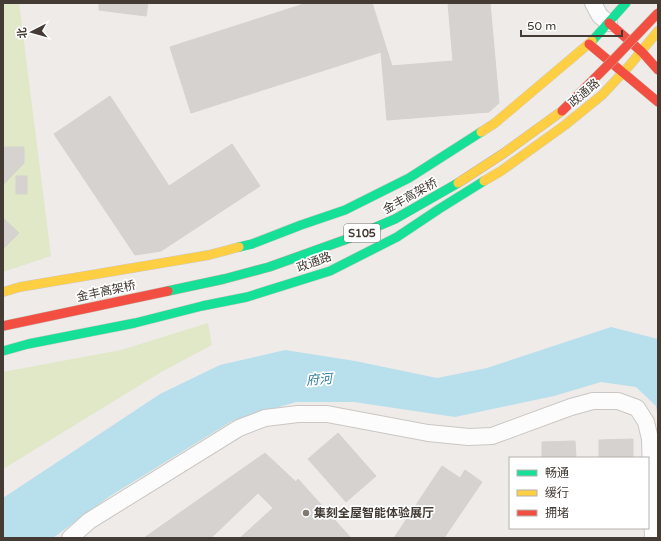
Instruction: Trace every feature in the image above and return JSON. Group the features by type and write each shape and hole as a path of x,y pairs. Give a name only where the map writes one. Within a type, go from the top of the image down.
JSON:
{"main road":[{"path":"612,30 626,3"},
{"name":"金丰高架桥","path":"3,326 224,279 268,267 350,238 395,219 450,188 504,154 560,112 614,60 658,13"},
{"path":"3,292 20,287 209,255 252,244 345,210 409,178 495,123 589,44 612,30 626,26"},
{"path":"612,30 642,52 658,70"},
{"name":"政通路","path":"3,351 28,344 135,323 202,306 247,297 330,271 397,237 501,170 565,125 602,95 642,52 658,31"},
{"path":"589,44 658,102"},
{"path":"594,60 605,49"}],"street":[{"path":"593,3 600,16 612,30"},
{"path":"70,538 89,521 239,428 265,418 298,414 327,414 428,433 469,437 492,436 593,401 618,401 637,408 646,422 650,439 654,538"}],"green space":[{"path":"3,3 19,3 51,256 3,272"},
{"path":"208,323 212,345 163,371 3,469 3,372 121,350"}],"water":[{"name":"府河","path":"611,327 658,339 658,420 656,406 636,387 601,382 554,396 455,417 354,402 296,402 232,421 110,496 53,538 3,538 3,498 160,394 220,365 285,350 355,361 437,378 487,368"}],"building":[{"path":"99,3 148,3 146,16 99,10"},
{"path":"307,3 372,3 392,66 453,61 448,3 490,3 499,103 489,112 387,120 381,52 191,113 170,47"},
{"path":"110,96 169,186 232,144 260,186 161,251 135,255 54,134"},
{"path":"3,147 24,147 24,163 3,185"},
{"path":"16,176 27,176 27,194 16,194"},
{"path":"3,218 19,233 3,249"},
{"path":"338,433 376,476 346,502 308,459"},
{"path":"633,439 633,457 599,457 599,440"},
{"path":"575,441 576,457 542,457 542,442"},
{"path":"265,453 296,482 298,479 351,538 240,538 273,508 258,493 211,538 144,538"},
{"path":"442,466 460,478 465,470 482,482 444,538 394,538"}],"traffic: fast":[{"path":"592,41 626,3"},
{"path":"239,247 252,244 345,210 409,178 481,132"},
{"path":"3,351 28,344 135,323 202,306 247,297 330,271 397,237 484,181"},
{"path":"168,291 224,279 269,267 350,238 395,219 458,183"}],"traffic: slow":[{"path":"484,181 501,171 565,125 602,95 629,66 658,31"},
{"path":"481,132 495,123 592,41"},
{"path":"458,183 504,153 562,111"},
{"path":"3,292 20,287 209,255 239,247"}],"traffic: jam":[{"path":"562,111 658,13"},
{"path":"609,23 642,52 658,70"},
{"path":"589,44 658,102"},
{"path":"3,326 168,291"}],"place":[{"name":"集刻全屋智能体验展厅","path":"306,513"}]}
